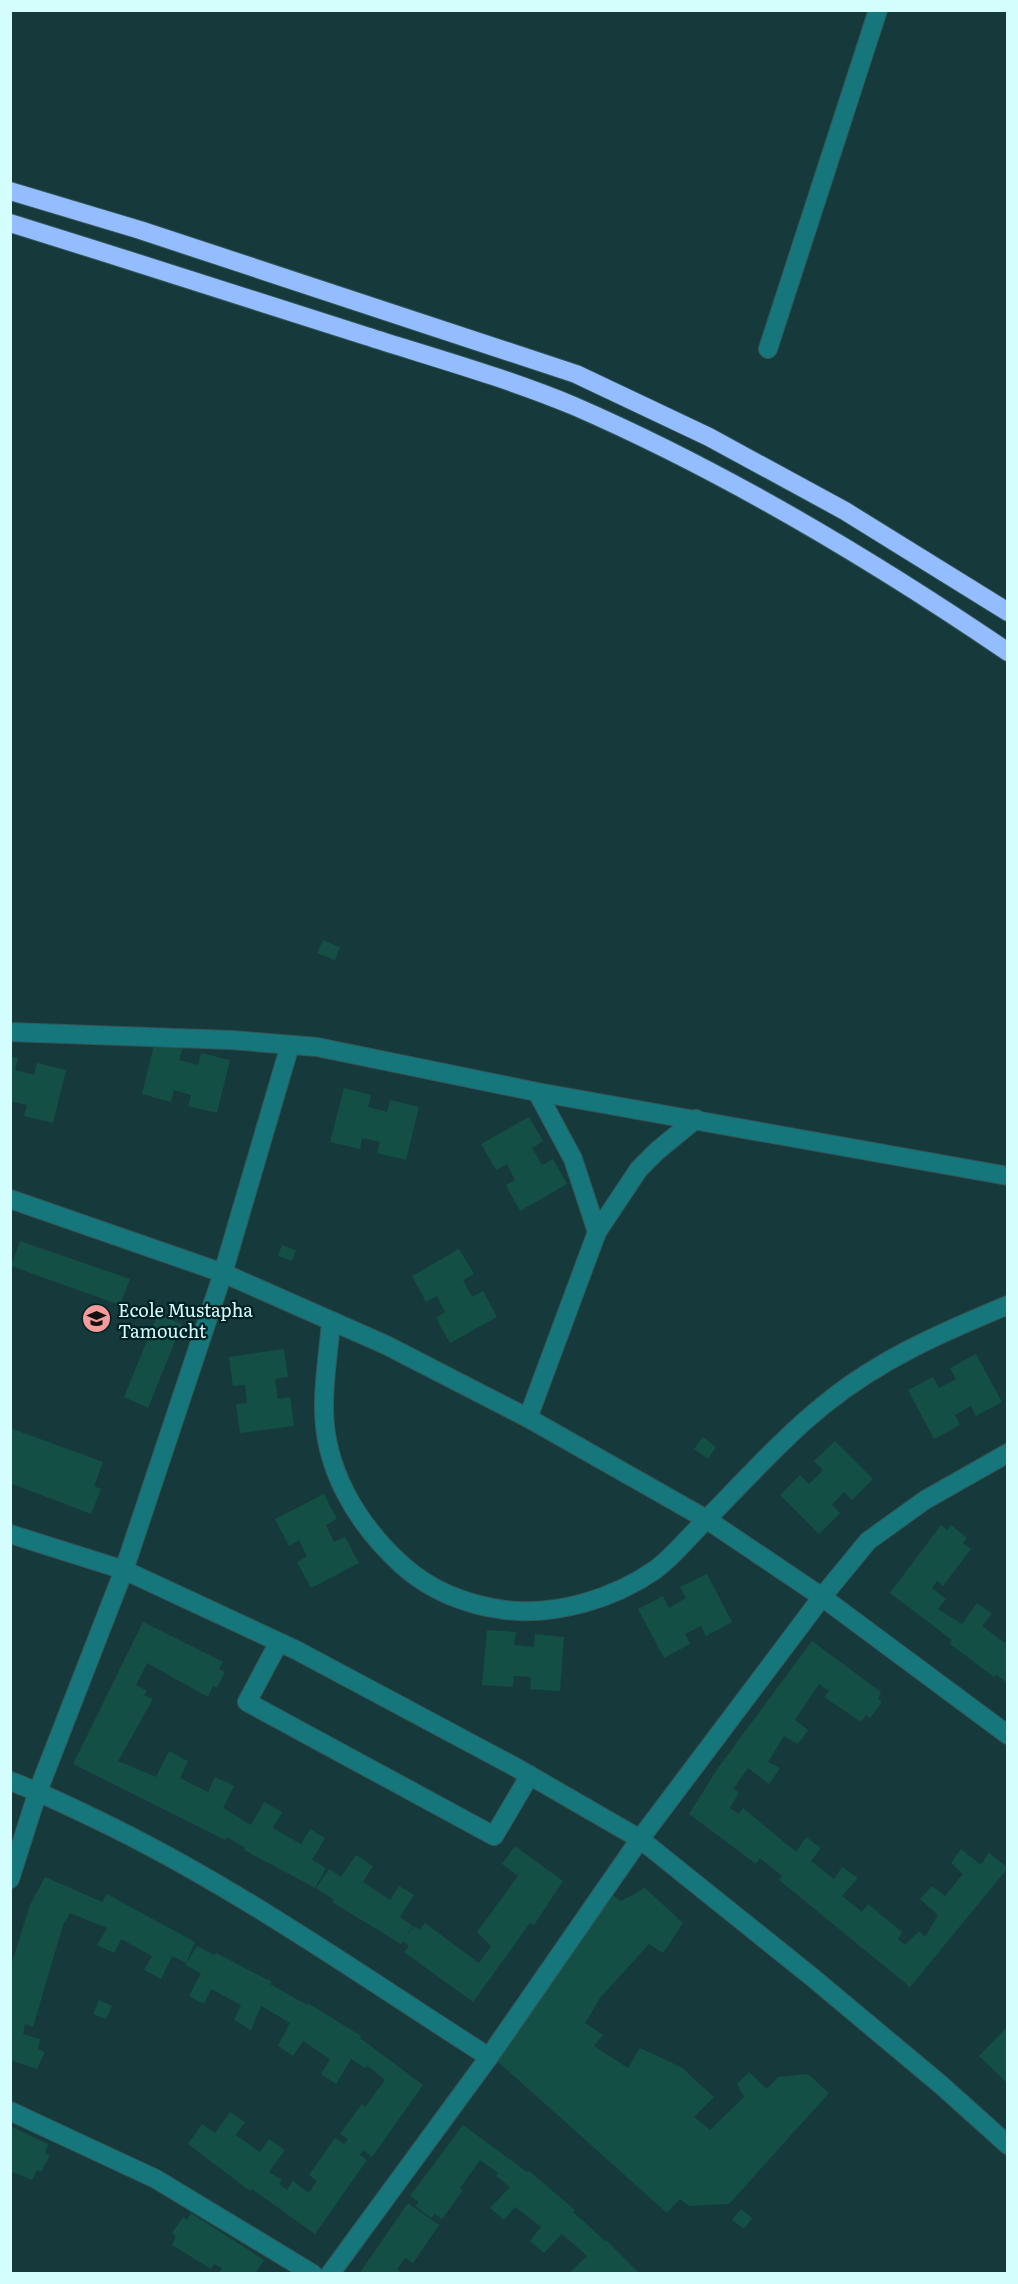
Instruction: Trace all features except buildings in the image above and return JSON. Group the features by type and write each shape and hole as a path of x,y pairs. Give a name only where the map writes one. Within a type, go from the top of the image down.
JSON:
{"highway":[{"path":"10,191 151,234 576,374 709,437 845,511 1008,612"},
{"path":"10,223 462,367 571,405 664,447 741,490 840,546 1008,652"}],"street":[{"path":"768,349 878,10"},
{"path":"10,1032 290,1045 361,1054 537,1092 1008,1176"},
{"path":"10,1879 38,1791 124,1570 223,1273 290,1045"},
{"path":"537,1092 573,1159 597,1232"},
{"path":"528,1418 597,1232 639,1169 663,1145 696,1119"},
{"path":"10,1199 223,1273 386,1346 528,1418 706,1519 822,1597 1008,1735"},
{"path":"331,1321 324,1407 328,1447 341,1485 361,1520 387,1551 412,1574 448,1596 486,1607 526,1613 567,1607 611,1595 654,1570 674,1554 706,1519 824,1405 871,1370 920,1344 1008,1305"},
{"path":"330,2274 489,2057 640,1839 822,1597 867,1541 925,1500 1008,1453"},
{"path":"10,1534 124,1570 279,1642 530,1775 640,1839 812,1977 940,2084 1008,2145"},
{"path":"279,1642 247,1702 494,1836 530,1775"},
{"path":"10,1781 38,1791 163,1852 289,1926 489,2057"},
{"path":"10,2111 156,2179 313,2274"}],"place":[{"name":"Ecole Mustapha Tamoucht","path":"97,1319"}]}
